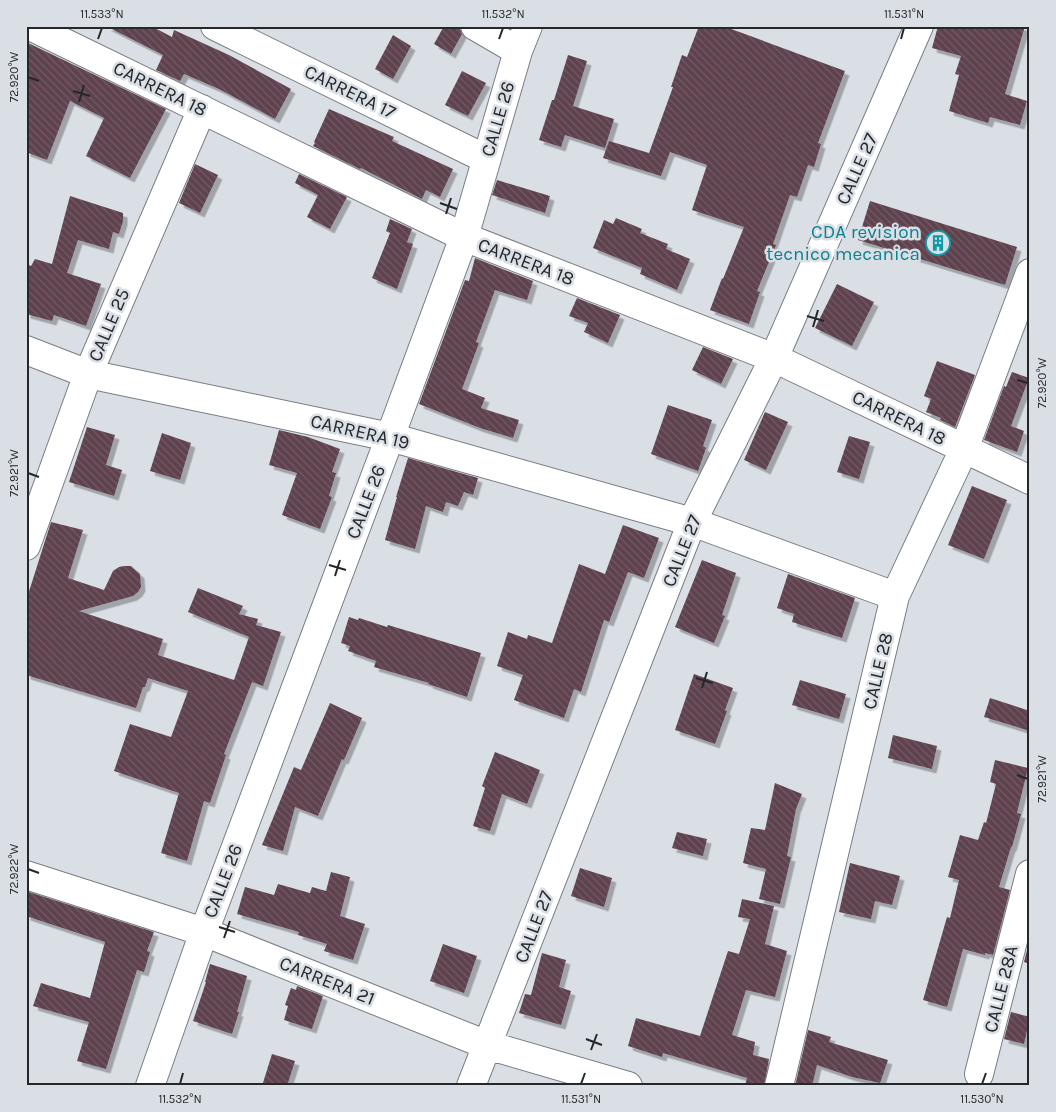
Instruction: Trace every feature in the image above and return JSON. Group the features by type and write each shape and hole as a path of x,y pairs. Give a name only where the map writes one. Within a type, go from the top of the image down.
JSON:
{"street":[{"name":"CARRERA 18","path":"30,26 464,237 774,358 1030,480"},
{"path":"475,26 518,52"},
{"name":"CALLE 26","path":"150,1086 204,932 464,237 518,52 528,26"},
{"name":"CALLE 27","path":"471,1086 692,522 774,358 919,26"},
{"name":"CARRERA 17","path":"219,27 486,159"},
{"name":"CALLE 25","path":"26,546 88,374 202,109"},
{"name":"CALLE 28","path":"778,1086 895,596 964,449 1030,273"},
{"name":"CARRERA 19","path":"26,350 88,374 390,437 692,522 895,596"},
{"name":"CALLE 28A","path":"979,1074 1030,874"},
{"name":"CARRERA 21","path":"26,875 204,932 487,1046 628,1086"}],"building":[{"path":"106,26 151,26 172,37 174,30 229,55 291,89 275,119 219,89 184,74 180,81 156,70 163,55"},
{"path":"444,26 459,26 462,34 451,54 434,44"},
{"path":"699,26 723,26 845,71 818,143 821,144 814,167 808,165 797,197 790,195 773,244 776,245 757,291 760,292 749,324 710,310 744,227 692,210 707,165 670,152 661,176 603,158 609,141 649,153 673,87 671,87 682,55 687,57"},
{"path":"938,26 1025,26 1005,94 1027,101 1020,125 990,117 988,123 949,111 959,75 955,74 961,56 932,48"},
{"path":"393,35 411,46 393,79 375,69"},
{"path":"26,42 166,109 130,178 86,156 104,118 70,101 47,160 26,152"},
{"path":"568,55 587,61 573,106 614,119 605,148 565,135 561,147 539,140"},
{"path":"462,71 486,83 468,116 445,105"},
{"path":"329,109 394,137 392,141 453,169 440,197 426,190 422,199 313,146"},
{"path":"195,164 218,175 200,213 179,203"},
{"path":"299,174 347,197 330,229 307,217 318,195 295,183"},
{"path":"497,180 550,196 545,213 492,195"},
{"path":"70,196 123,213 119,234 113,232 109,249 78,240 67,273 101,284 86,326 54,315 52,321 26,314 26,264 31,266 35,259 52,264"},
{"name":"CDA revision tecnico mecanica","path":"870,201 1017,247 1005,285 858,240"},
{"path":"616,218 642,229 640,233 668,244 666,249 690,259 677,290 640,274 642,268 593,248 604,220 613,224"},
{"path":"390,219 412,229 407,242 413,244 397,289 372,278 390,233 386,231"},
{"path":"475,258 533,281 527,300 495,290 476,342 479,343 462,389 485,398 481,408 519,420 513,438 480,428 419,404 465,280 469,281"},
{"path":"837,284 874,302 852,346 815,328"},
{"path":"577,298 620,315 608,343 584,332 588,323 569,316"},
{"path":"703,347 733,359 721,384 692,370"},
{"path":"937,361 975,375 955,427 940,420 941,418 926,412 931,399 924,396"},
{"path":"1012,372 1029,378 1011,426 1024,431 1017,452 984,440 1004,386 1006,387"},
{"path":"668,405 712,420 703,446 706,448 698,471 651,454"},
{"path":"765,412 788,422 766,470 744,460"},
{"path":"87,427 115,435 106,465 122,470 114,496 69,482"},
{"path":"279,430 308,437 340,449 332,472 336,473 329,496 332,497 320,529 282,515 297,473 269,465"},
{"path":"162,433 191,443 180,480 150,471"},
{"path":"849,436 870,442 859,479 837,472"},
{"path":"408,458 478,478 473,495 464,492 458,506 446,502 443,512 426,506 415,549 385,540"},
{"path":"972,486 1007,500 984,559 948,545"},
{"path":"51,522 83,530 68,578 104,590 113,571 119,567 131,566 140,574 141,587 133,596 79,611 163,639 158,655 234,680 249,637 188,612 198,588 243,606 239,614 258,619 256,625 281,632 263,686 252,682 224,754 226,755 210,803 204,801 187,861 161,853 179,793 114,771 130,724 171,737 188,691 148,678 136,708 26,675 26,601"},
{"path":"623,525 659,538 644,578 628,572 609,622 604,620 581,692 574,689 564,718 514,700 523,675 497,666 508,632 527,639 528,635 552,643 579,564 605,574"},
{"path":"702,560 736,573 722,615 725,616 714,643 675,627"},
{"path":"788,574 855,598 842,638 792,622 794,614 777,608"},
{"path":"349,617 358,620 359,618 387,627 388,625 481,653 467,697 429,683 374,667 376,661 348,651 350,646 341,643"},
{"path":"694,674 733,688 715,744 675,730"},
{"path":"800,680 846,694 839,719 792,705"},
{"path":"990,698 1030,711 1030,731 984,717"},
{"path":"330,703 362,718 318,816 295,807 283,851 262,845 294,767 301,770"},
{"path":"893,735 937,746 932,769 888,758"},
{"path":"495,752 540,770 527,804 502,794 490,831 473,826 485,788 482,786"},
{"path":"995,760 1028,768 1017,813 1021,814 999,887 1010,890 993,955 985,953 985,955 963,949 947,1007 923,1000 947,917 950,918 959,880 948,877 960,835 978,840 984,822 986,823 996,784 990,782"},
{"path":"775,783 802,794 796,809 787,856 791,857 780,904 759,899 766,869 743,863 751,828 765,830"},
{"path":"677,832 707,839 703,856 672,848"},
{"path":"850,863 900,876 892,905 875,901 871,919 839,912"},
{"path":"580,868 612,878 604,907 571,896"},
{"path":"331,872 350,877 340,916 365,924 353,960 324,951 327,944 298,935 299,932 237,914 245,887 274,895 278,884 310,893 312,887 326,891"},
{"path":"26,891 154,932 147,951 150,952 144,972 137,970 106,1069 77,1061 89,1022 33,1006 41,983 90,998 105,942 26,916"},
{"path":"742,899 774,906 765,944 787,951 775,997 746,990 732,1035 755,1042 753,1055 769,1059 764,1086 745,1086 747,1078 663,1053 662,1057 628,1046 636,1018 700,1036 728,951 739,954 750,919 738,917"},
{"path":"1030,938 1030,964 1024,962"},
{"path":"443,944 477,956 464,993 430,981"},
{"path":"542,953 566,960 559,987 571,991 561,1025 519,1013 525,994 531,995"},
{"path":"210,964 247,976 232,1034 193,1021"},
{"path":"297,986 323,996 312,1029 284,1020 288,1006 285,1005 291,988 296,990"},
{"path":"1011,1012 1030,1017 1024,1044 1004,1039"},
{"path":"808,1030 831,1037 829,1042 888,1060 880,1083 852,1077 817,1065 812,1086 795,1086"},
{"path":"272,1054 295,1061 287,1086 262,1086"}],"place":[{"name":"CDA revision tecnico mecanica","path":"938,243"}]}
